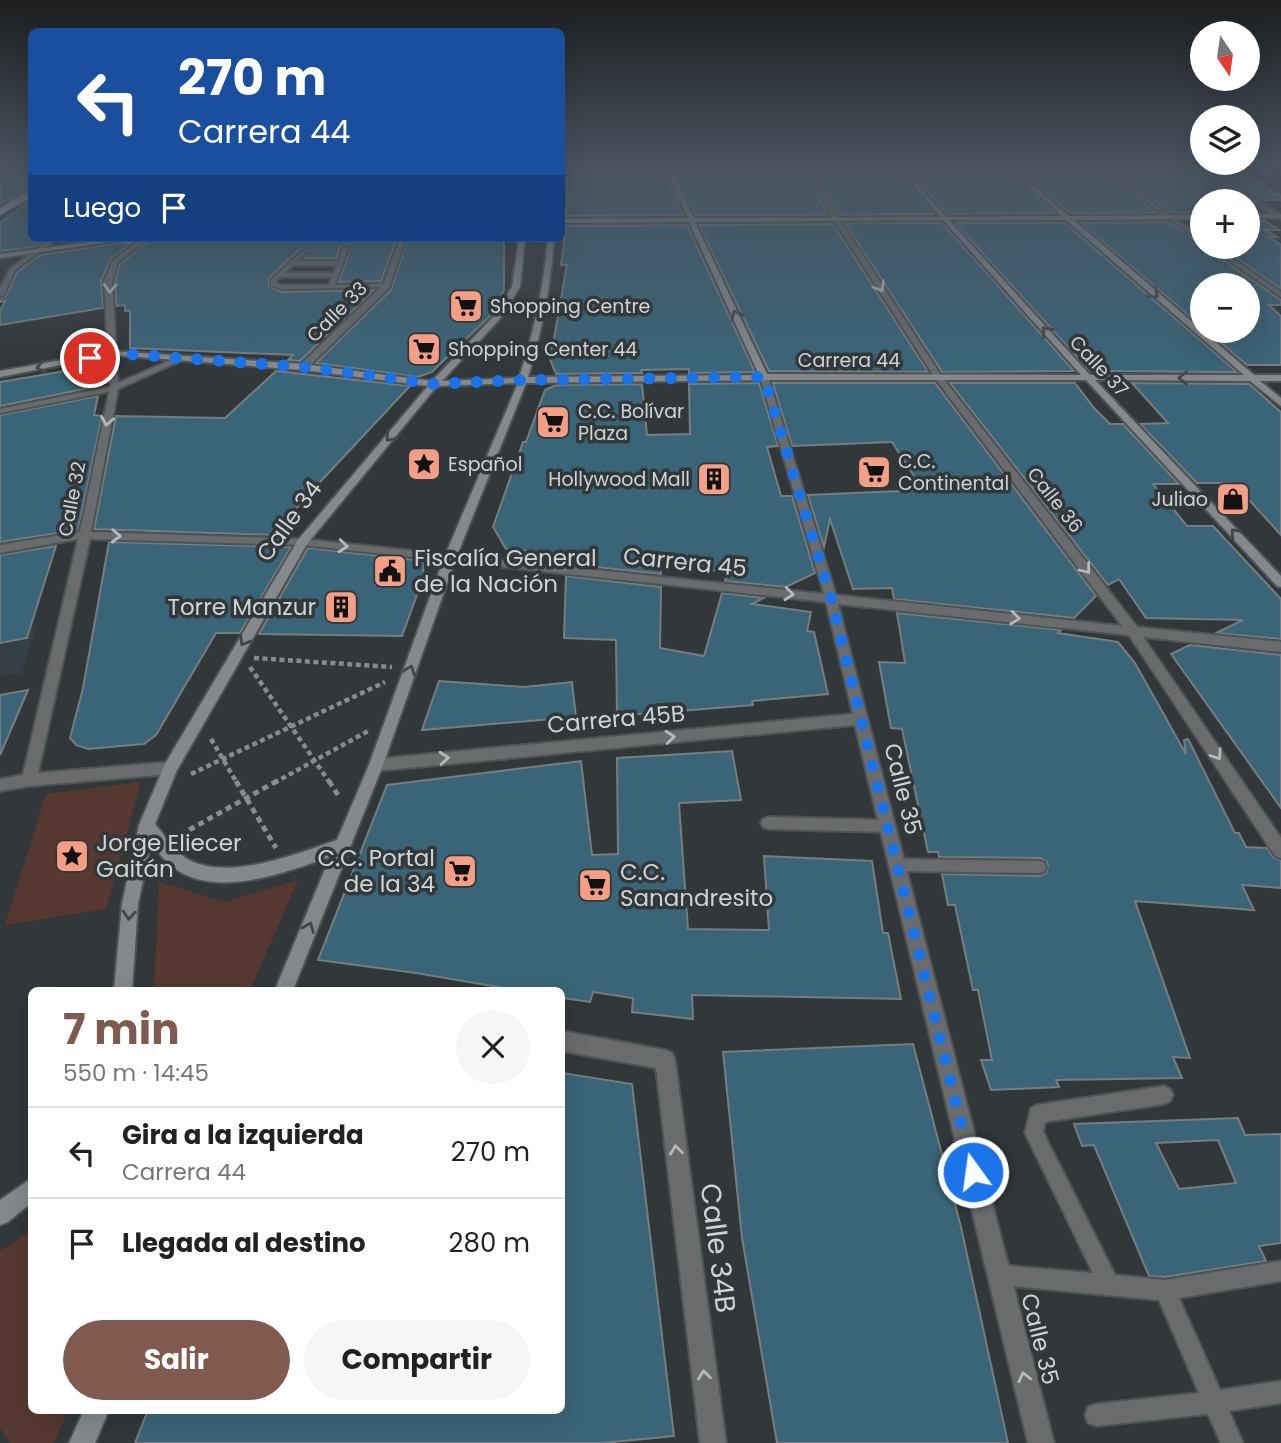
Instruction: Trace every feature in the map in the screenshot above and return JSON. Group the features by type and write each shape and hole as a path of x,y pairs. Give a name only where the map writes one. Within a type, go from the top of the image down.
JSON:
{"street":[{"name":"Calle 35","path":"698,232 764,377 831,598 1041,1443"},
{"name":"Calle 36","path":"845,232 939,378 1133,631 1281,851"},
{"name":"Calle 37","path":"956,232 1088,378 1281,583"},
{"path":"1083,232 1281,403"},
{"path":"0,256 104,242"},
{"name":"Calle 32","path":"29,780 85,535 114,388 108,281 115,261 140,242"},
{"name":"Calle 33","path":"303,367 386,286 402,242"},
{"name":"Calle 34","path":"123,987 130,904 146,825 170,768 302,542 434,384 496,318 516,287 522,242"},
{"path":"286,987 376,765 450,558 523,380 538,332 546,293 551,242"},
{"path":"1229,259 1281,295"},
{"path":"0,295 12,270"},
{"name":"Carrera 44","path":"0,374 112,353 303,367 434,384 523,380 764,377 1281,378"},
{"path":"114,388 183,358"},
{"name":"Carrera 45","path":"0,549 85,535 302,542 1281,647"},
{"name":"Carrera 45B","path":"376,765 860,719"},
{"path":"0,785 170,768"},
{"path":"146,825 182,865 222,876 284,865 341,846"},
{"name":"Calle 34B","path":"565,1042 665,1060 713,1443"},
{"path":"0,1214 28,1191"},
{"path":"82,1443 95,1414"}],"lane":[{"path":"12,270 49,242"},
{"path":"331,286 345,249"},
{"path":"303,253 279,275 274,285 386,286"},
{"path":"293,262 341,263"},
{"path":"279,275 336,275"},
{"path":"0,411 114,388"},
{"path":"768,823 887,826"},
{"path":"897,865 1039,867"},
{"path":"1108,1283 1034,1133 1037,1114 1164,1095"},
{"path":"999,1275 1165,1290 1281,1271"},
{"path":"1165,1290 1232,1443"},
{"path":"1096,1415 1281,1392"}],"path":[{"path":"354,815 243,657 411,668"},
{"path":"160,788 411,668"},
{"path":"198,717 284,865"},
{"path":"167,849 179,835 393,717"}],"shaded area":[{"path":"37,625 22,672 0,676 0,632"},
{"path":"141,782 106,909 5,925 46,794"},
{"path":"298,880 251,987 154,987 159,882 225,902"},
{"path":"28,1232 28,1414 67,1414 54,1443 10,1443 0,1428 0,1251"}],"building":[{"path":"0,232 28,232 28,242 42,242 35,247 0,251"},
{"path":"690,232 755,372 689,373 689,369 641,370 642,373 556,374 547,352 553,344 567,265 561,265 565,234"},
{"path":"703,232 838,232 928,372 769,371"},
{"path":"851,232 950,232 1074,371 942,372"},
{"path":"964,232 1076,232 1190,331 1190,343 1204,343 1237,372 1090,371"},
{"path":"1092,232 1184,232 1190,237 1190,259 1222,259 1242,273 1190,273 1190,317"},
{"path":"1260,232 1269,232 1277,237 1269,237 1281,245 1281,289 1237,259 1260,259"},
{"path":"132,242 111,259 101,281 103,308 0,325 0,311 5,301 0,302 0,299 6,296 17,272 40,255"},
{"path":"147,242 396,242 381,281 339,282 350,250 346,245 339,248 337,258 304,258 308,251 299,250 269,278 269,286 281,292 374,290 300,361 288,360 293,355 130,348 130,311 125,311 125,305 116,306 115,281 120,264"},
{"path":"407,242 504,242 504,290 491,315 432,372 418,377 316,363 391,290"},
{"path":"1260,285 1281,300 1281,305 1269,305 1281,316 1281,365 1247,365 1221,343 1260,343"},
{"path":"101,365 99,386 0,406 0,382"},
{"path":"276,371 410,386 274,535 94,529 116,416 225,418"},
{"path":"759,383 778,446 767,447 781,496 792,496 815,573 786,587 725,581 727,572 661,564 661,574 567,564 567,555 506,549 493,527 523,442 526,442 545,390 556,385 642,384 647,435 690,434 689,384"},
{"path":"773,383 935,383 1096,596 1074,618 894,599 892,588 853,589 830,519 824,547 808,495 923,490 892,442 792,446"},
{"path":"950,383 1075,383 1110,424 1123,424 1179,484 1153,484 1187,526 1213,526 1281,599 1281,639 1216,633 1243,620 1146,618 1119,579 1108,585"},
{"path":"1132,383 1249,384 1281,412 1281,535 1240,490 1235,490 1228,483 1197,483 1140,424 1168,423"},
{"path":"98,396 94,415 102,416 78,530 0,542 0,415"},
{"path":"109,542 291,547 240,633 216,633 156,735 144,744 88,749 76,745 70,738 83,688"},
{"path":"56,546 27,638 0,643 0,555"},
{"name":"Torre Manzur","path":"308,548 424,561 423,578 402,636 259,634"},
{"path":"566,576 661,587 660,648 704,656 722,593 764,598 752,604 811,612 807,631 814,632 828,694 752,701 753,705 617,716 616,640 564,638"},
{"path":"897,613 1061,630 1058,633 1118,642 1135,663 1186,754 1184,740 1188,739 1235,833 1239,833 1246,847 1267,848 1273,857 1281,860 1281,888 1242,885 1254,910 1135,901 1190,1058 1173,1057 1182,1078 1056,1080 1059,1087 991,1090 981,1060 992,1060 978,990 973,990 955,905 948,905 942,874 1039,876 1046,873 1048,866 1046,861 1040,858 939,857 938,852 928,852 902,729 891,728 879,662 905,663"},
{"path":"1190,645 1281,655 1281,808 1171,654"},
{"path":"439,681 524,687 572,682 576,717 422,730"},
{"path":"28,690 0,755 0,695"},
{"path":"732,751 741,800 679,803 688,929 769,930 764,856 872,861 883,933 888,933 901,999 692,995 693,1019 632,1012 633,998 593,992 590,1002 565,998 565,987 498,987 318,960 387,785 581,761 592,855 618,854 617,758"},
{"path":"913,1044 961,1227 1008,1443 777,1443 742,1238 723,1052"},
{"path":"565,1073 632,1084 674,1436 603,1443 135,1443 146,1414 565,1414"},
{"path":"1238,1118 1245,1135 1281,1134 1281,1243 1259,1246 1266,1261 1165,1277 1149,1276 1094,1145 1082,1146 1074,1124","holes":["1218,1140 1236,1183 1179,1189 1156,1143"]}],"place":[{"name":"Shopping Centre","path":"466,306"},
{"name":"Shopping Center 44","path":"424,349"},
{"name":"C.C. Bolívar Plaza","path":"553,422"},
{"name":"Español","path":"424,464"},
{"name":"C.C. Continental","path":"874,472"},
{"name":"Hollywood Mall","path":"714,479"},
{"name":"Juliao","path":"1233,499"},
{"name":"Fiscalía General de la Nación","path":"390,571"},
{"name":"Torre Manzur","path":"341,607"},
{"name":"Jorge Eliecer Gaitán","path":"72,856"},
{"name":"C.C. Portal de la 34","path":"460,871"},
{"name":"C.C. Sanandresito","path":"595,885"}],"route":[{"path":"90,358 112,353 303,367 434,384 523,380 764,377 831,598 973,1172"}]}
